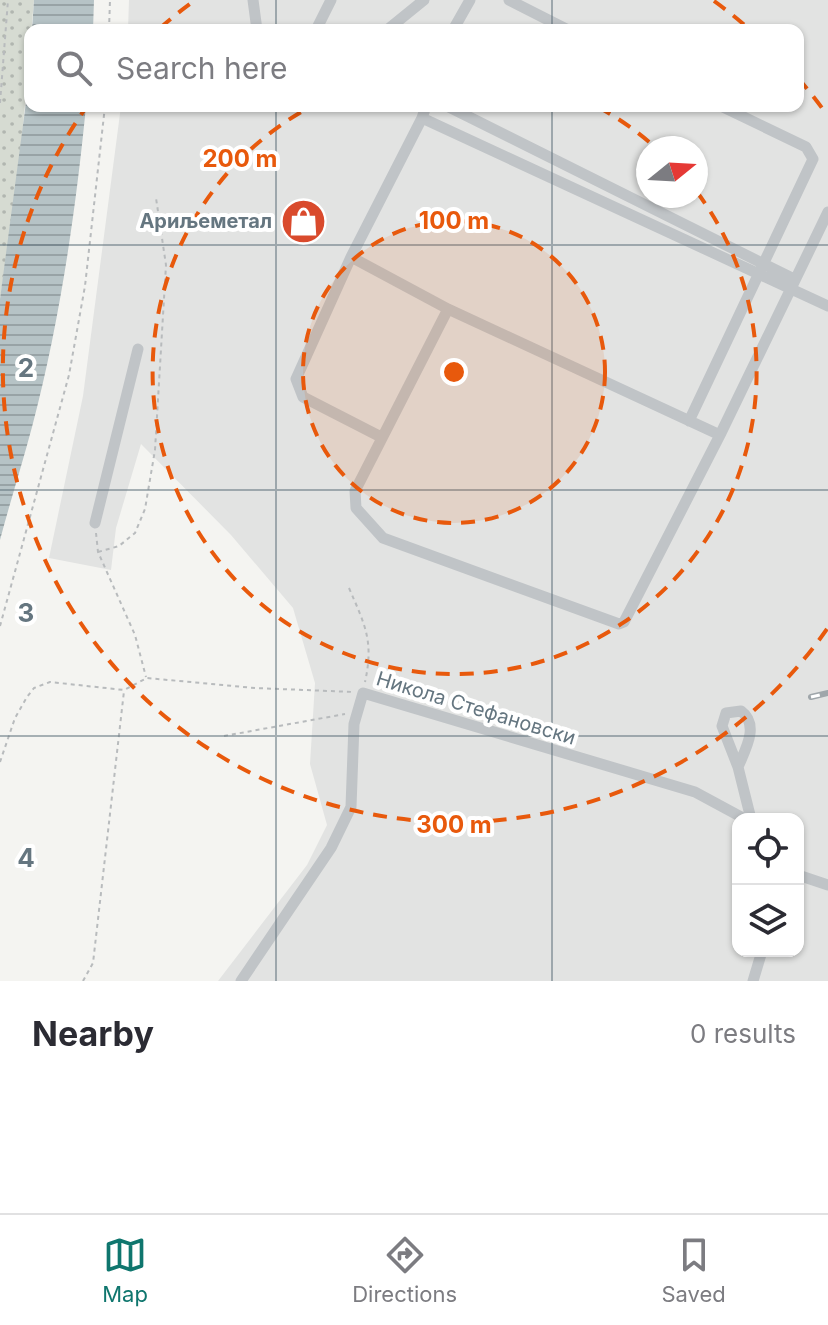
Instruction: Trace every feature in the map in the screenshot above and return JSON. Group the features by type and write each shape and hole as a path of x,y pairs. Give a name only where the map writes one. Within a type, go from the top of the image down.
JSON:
{"street":[{"path":"253,0 256,24"},
{"path":"319,24 331,0"},
{"path":"394,24 424,0"},
{"path":"456,24 470,0"},
{"path":"509,0 556,24"},
{"path":"381,437 303,397 296,379 351,257 424,112 792,283 828,306"},
{"path":"459,112 761,269"},
{"path":"689,421 813,159 811,152 733,112"},
{"path":"448,309 355,491 356,508 383,538 619,624 628,619 828,212"},
{"path":"351,257 448,309 720,435"},
{"path":"95,523 138,349"},
{"name":"Никола Стефановски","path":"241,981 331,848 351,807 354,724 363,693 695,792 736,813"},
{"path":"738,767 747,813"},
{"path":"804,877 828,885"},
{"path":"753,981 760,957"}],"path":[{"path":"0,103 8,0"},
{"path":"109,24 110,0"},
{"path":"0,626 69,375 85,286 104,112"},
{"path":"98,552 119,546 135,533 145,509 155,450 166,265 156,198"},
{"path":"95,523 98,552 135,635 147,678"},
{"path":"0,762 15,718 34,688 67,681 124,690 147,678 255,688 363,693 370,659 369,633 349,588"},
{"path":"83,981 93,963 124,690"},
{"path":"224,736 345,713"}],"shaded area":[{"path":"0,0 34,0 32,24 24,24 24,112 18,183 0,299"},
{"path":"34,0 94,0 93,24 32,24"},
{"path":"129,0 828,0 828,981 218,981 307,865 327,825 310,764 315,683 293,608 231,535 141,444 116,528 111,570 49,558 83,396 120,112 804,112 804,24 128,24"},
{"path":"25,112 85,112 72,227 50,349 0,540 0,299"}],"railway":[{"path":"811,697 828,693"}],"place":[{"name":"Ариљеметал","path":"303,221"}]}
